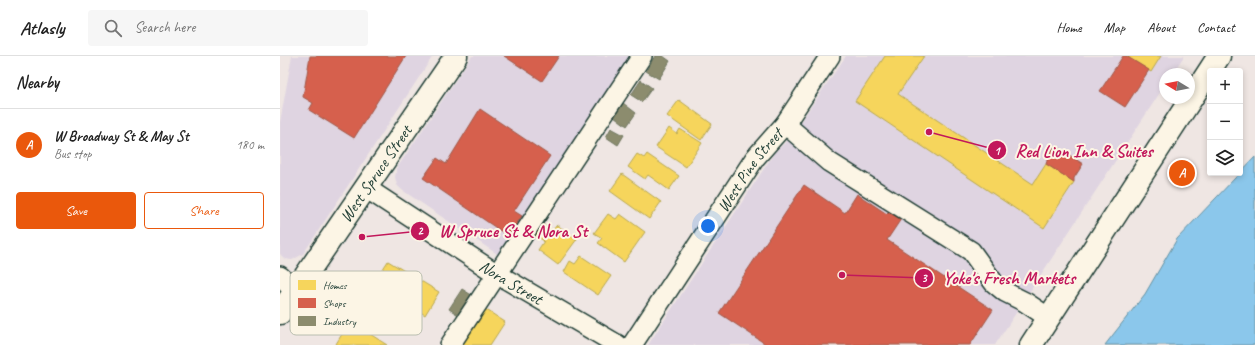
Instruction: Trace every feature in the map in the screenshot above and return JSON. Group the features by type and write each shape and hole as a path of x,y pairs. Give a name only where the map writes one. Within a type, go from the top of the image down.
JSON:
{"main road":[{"name":"West Spruce Street","path":"297,271 366,188 456,56"},
{"path":"1031,345 1219,56"},
{"name":"West Spruce Street","path":"280,313 287,283"}],"street":[{"path":"450,345 642,56"},
{"name":"West Pine Street","path":"632,345 755,158 785,124 830,56"},
{"path":"785,124 829,162 971,251 994,283 1005,292 1025,302 1049,318"},
{"name":"Nora Street","path":"366,188 497,274 618,345"}],"shaded area":[{"path":"292,56 433,56 303,254 292,260 285,259 280,254 280,122"},
{"path":"472,56 642,56 506,260 402,190 397,185 395,177 397,168"},
{"path":"846,56 1184,56 1176,68 1159,68 1159,94 995,345 648,345 775,152 788,140"}],"water":[{"path":"1255,157 1255,345 1105,345 1145,294 1177,239 1237,176 1243,176 1243,170"}],"building: Homes":[{"path":"885,56 924,56 898,94 1033,184 1046,164 1074,182 1044,228 855,101"},
{"path":"1126,56 1161,56 1151,72"},
{"path":"679,100 712,124 701,140 667,116"},
{"path":"669,128 677,134 680,129 702,143 686,167 656,147"},
{"path":"637,154 644,158 647,154 679,176 669,190 648,175 645,179 628,167"},
{"path":"622,174 661,202 649,219 610,191"},
{"path":"608,214 616,219 620,214 645,232 624,262 598,243 602,238 594,233"},
{"path":"542,224 552,231 557,225 577,239 558,265 538,250 544,241 535,235"},
{"path":"581,256 611,276 598,295 564,272 570,261 575,264"},
{"path":"388,261 404,271 382,271"},
{"path":"422,282 439,292 425,315 422,313"},
{"path":"485,309 505,322 490,345 462,345"},
{"path":"341,335 372,335 387,345 338,345 336,344"}],"building: Shops":[{"path":"310,56 406,56 354,138 309,110 313,103 303,97"},
{"path":"504,56 559,56 542,81"},
{"path":"1123,56 1126,56 1149,70 1125,107 1100,91"},
{"path":"480,109 550,156 514,211 522,216 508,236 423,178 437,158 446,164"},
{"path":"1055,146 1083,164 1074,178 1074,182 1046,164 1049,155"},
{"path":"804,185 845,213 857,194 887,214 893,205 905,213 887,240 993,310 970,345 767,345 719,313"}],"building: Industry":[{"path":"655,56 663,56 670,61 659,79 646,71"},
{"path":"641,80 652,88 642,102 631,95"},
{"path":"623,103 636,113 627,126 614,116"},
{"path":"611,128 624,135 618,145 606,137"},
{"path":"462,289 473,296 460,316 449,309"}],"place":[{"name":"Red Lion Inn & Suites","path":"929,132"},
{"name":"W Broadway St & May St","path":"1182,173"},
{"name":"W Spruce St & Nora St","path":"362,237"},
{"name":"Yoke's Fresh Markets","path":"842,275"}]}
